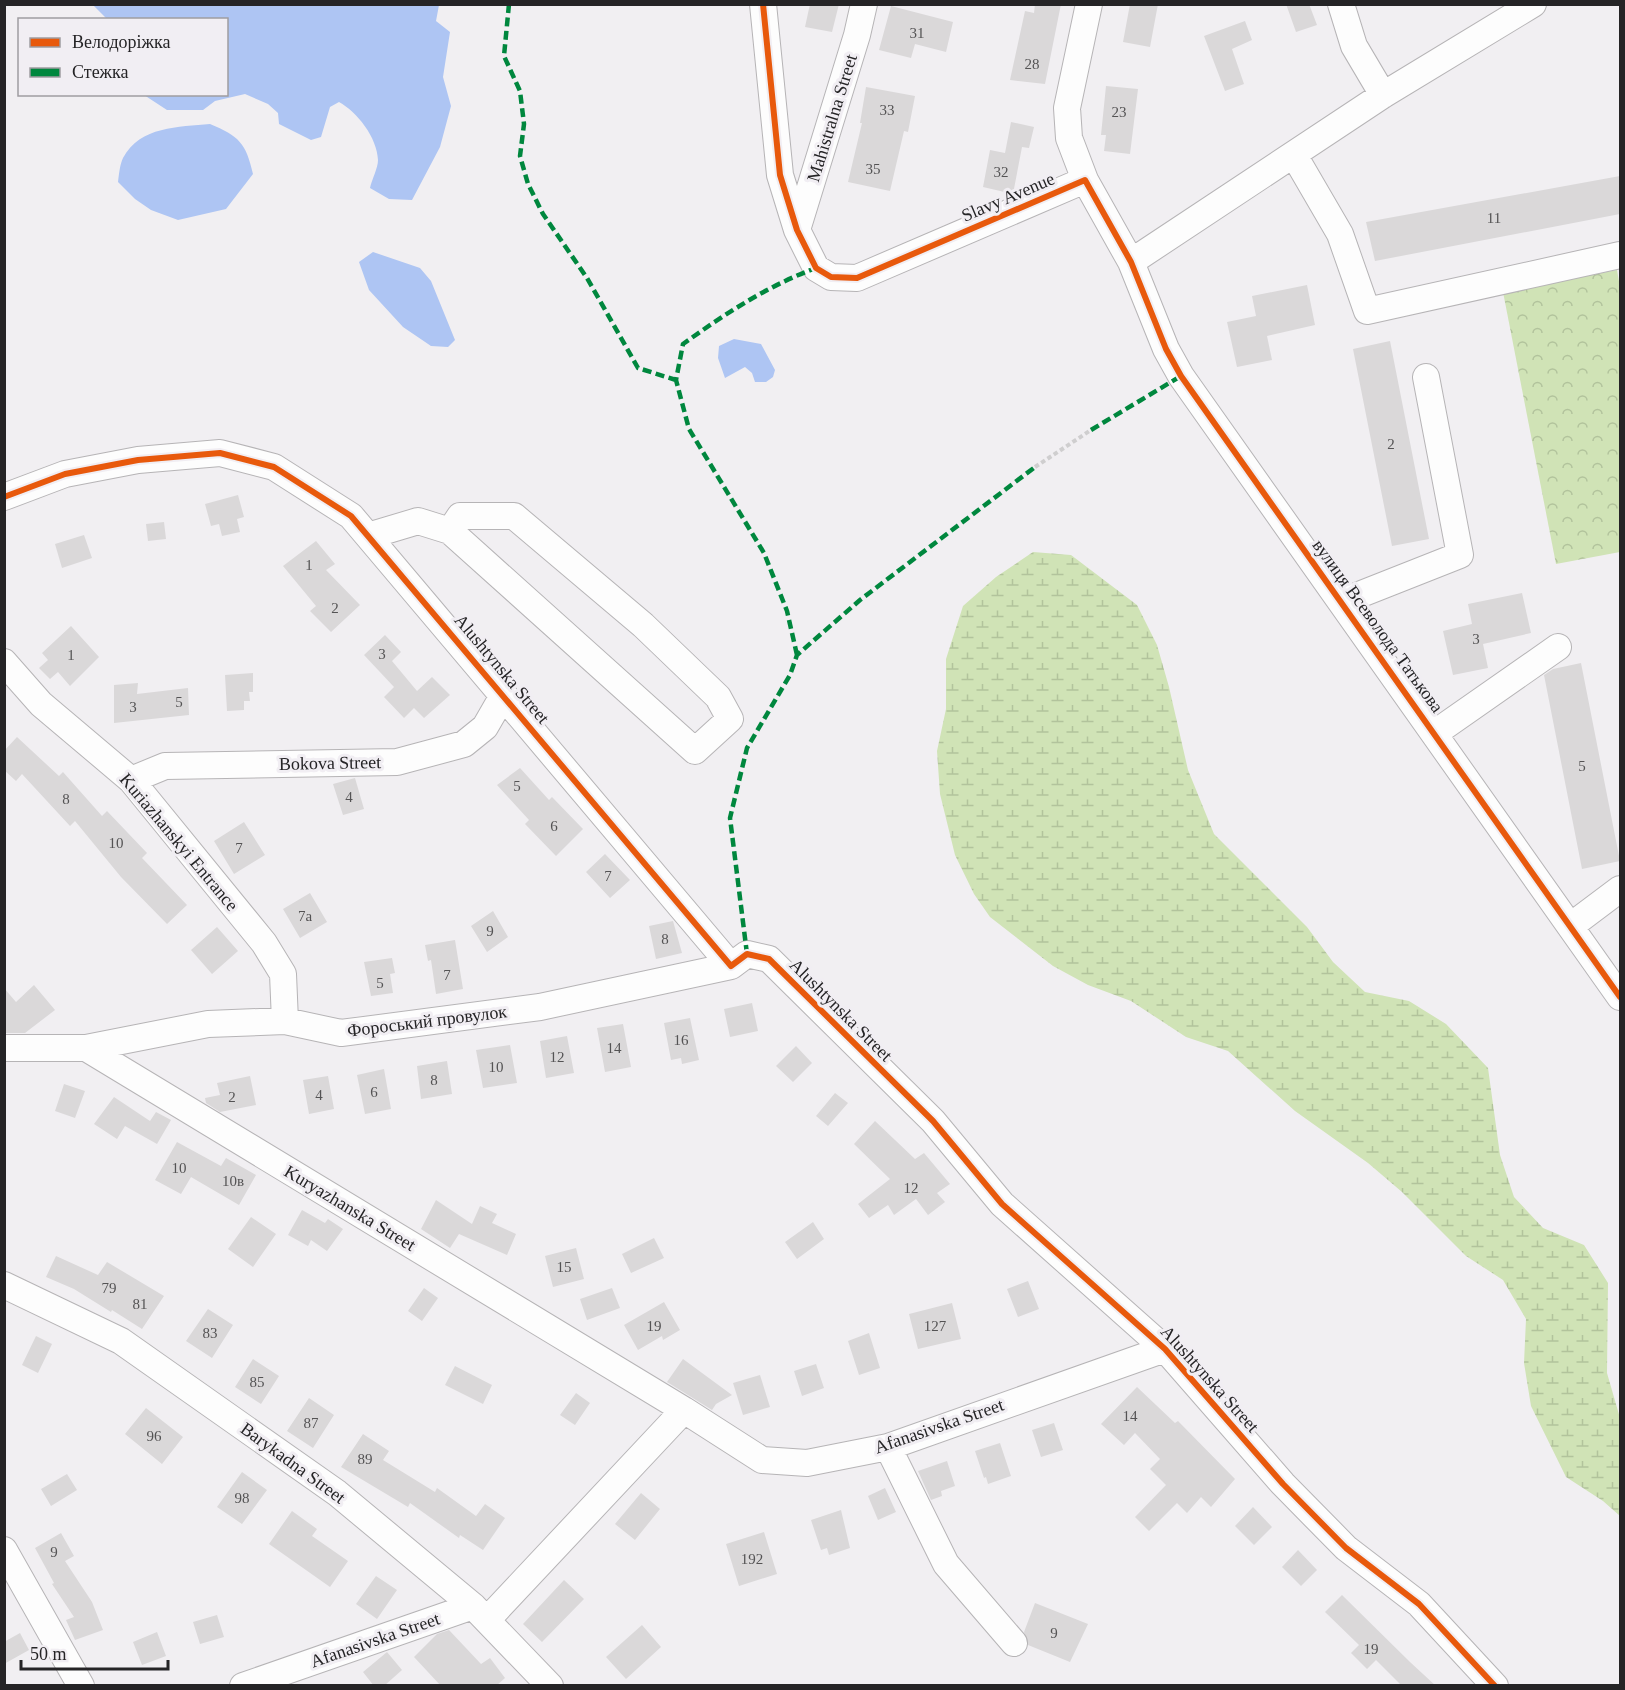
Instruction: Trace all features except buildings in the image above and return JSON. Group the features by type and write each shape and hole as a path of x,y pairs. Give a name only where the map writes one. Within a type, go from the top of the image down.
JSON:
{"street":[{"path":"763,4 780,175 796,230"},
{"name":"Mahistralna Street","path":"796,230 857,35 864,4"},
{"path":"1089,4 1067,108 1069,138 1085,180 1131,262 1383,94 1533,4"},
{"path":"1341,4 1354,46 1383,94"},
{"path":"1294,155 1340,234 1367,311 1620,255"},
{"name":"Slavy Avenue","path":"796,230 816,268 831,277 857,278 1085,180"},
{"name":"вулиця Всеволода Татькова","path":"1131,262 1166,349 1181,376 1572,925 1620,997"},
{"path":"1341,602 1460,555 1426,377"},
{"name":"Alushtynska Street","path":"4,497 65,474 138,460 220,453 274,467 351,516 504,694 731,966 747,954 769,959 933,1121 1002,1204 1165,1349 1291,1492 1346,1548 1419,1604 1495,1686"},
{"path":"368,536 418,521 450,531 695,751 730,719 718,697 643,625 514,516 460,516 450,531"},
{"path":"1435,733 1558,647"},
{"name":"Kuriazhanskyi Entrance","path":"4,662 41,704 131,780 264,943 283,974 285,1021"},
{"name":"Bokova Street","path":"131,780 165,766 397,762 464,744 486,727 504,694"},
{"path":"1572,925 1620,889"},
{"name":"Фороський провулок","path":"86,1048 208,1024 285,1021 341,1033 540,1007 731,966"},
{"path":"4,1048 86,1048"},
{"name":"Kuryazhanska Street","path":"86,1048 684,1410"},
{"name":"Barykadna Street","path":"4,1285 121,1341 337,1493 480,1613 550,1686"},
{"name":"Afanasivska Street","path":"243,1686 480,1613 684,1410 762,1460 807,1463 888,1446 1096,1371 1165,1349"},
{"path":"888,1446 946,1564 1014,1642"},
{"path":"4,1551 81,1686"}],"path":[{"path":"1035,467 1091,430"}],"green space":[{"path":"1617,270 1620,287 1620,552 1556,564 1503,292"},
{"path":"1033,552 1071,555 1137,605 1157,645 1188,770 1214,834 1307,927 1333,962 1365,992 1409,1001 1446,1024 1488,1068 1500,1155 1514,1197 1543,1228 1584,1245 1608,1283 1607,1373 1620,1418 1620,1516 1603,1501 1566,1477 1531,1406 1524,1363 1526,1319 1503,1280 1466,1256 1402,1192 1368,1163 1295,1111 1228,1051 1186,1037 1131,1001 1088,985 1053,966 990,917 974,894 955,855 940,794 937,751 946,709 946,659 963,606 996,577"}],"water":[{"path":"93,5 439,5 436,21 450,32 443,77 451,106 440,147 412,200 389,199 370,188 378,160 370,134 353,112 339,102 330,107 321,137 311,140 279,124 278,113 268,104 245,94 215,101 203,110 167,110 146,96 228,96 228,18 106,18"},
{"path":"210,124 240,142 253,174 226,209 178,220 151,210 135,199 118,182 123,158 130,147 139,140 161,130"},
{"path":"373,252 420,268 431,281 455,340 448,347 431,346 403,327 369,290 359,262"},
{"path":"734,339 761,344 775,370 773,377 766,382 755,382 752,373 745,367 725,378 718,358 719,346"}],"marked path":[{"path":"509,4 504,56 520,91 524,124 520,156 528,184 543,214 587,278 638,368 676,380"},
{"path":"797,655 787,611 764,553 689,429 676,380 683,344 780,283 816,268"},
{"path":"1091,430 1181,376"},
{"path":"747,954 730,818 747,748 790,675 797,655 860,600 1035,467"}],"cycle path":[{"path":"763,4 780,175 797,230 816,268 831,277 857,278 1085,180 1131,262 1166,349 1181,376 1620,997"},
{"path":"4,497 65,474 138,460 220,453 274,467 351,516 731,966 747,954 769,959 933,1121 1002,1204 1165,1349 1283,1484 1346,1548 1419,1604 1495,1686"}]}
